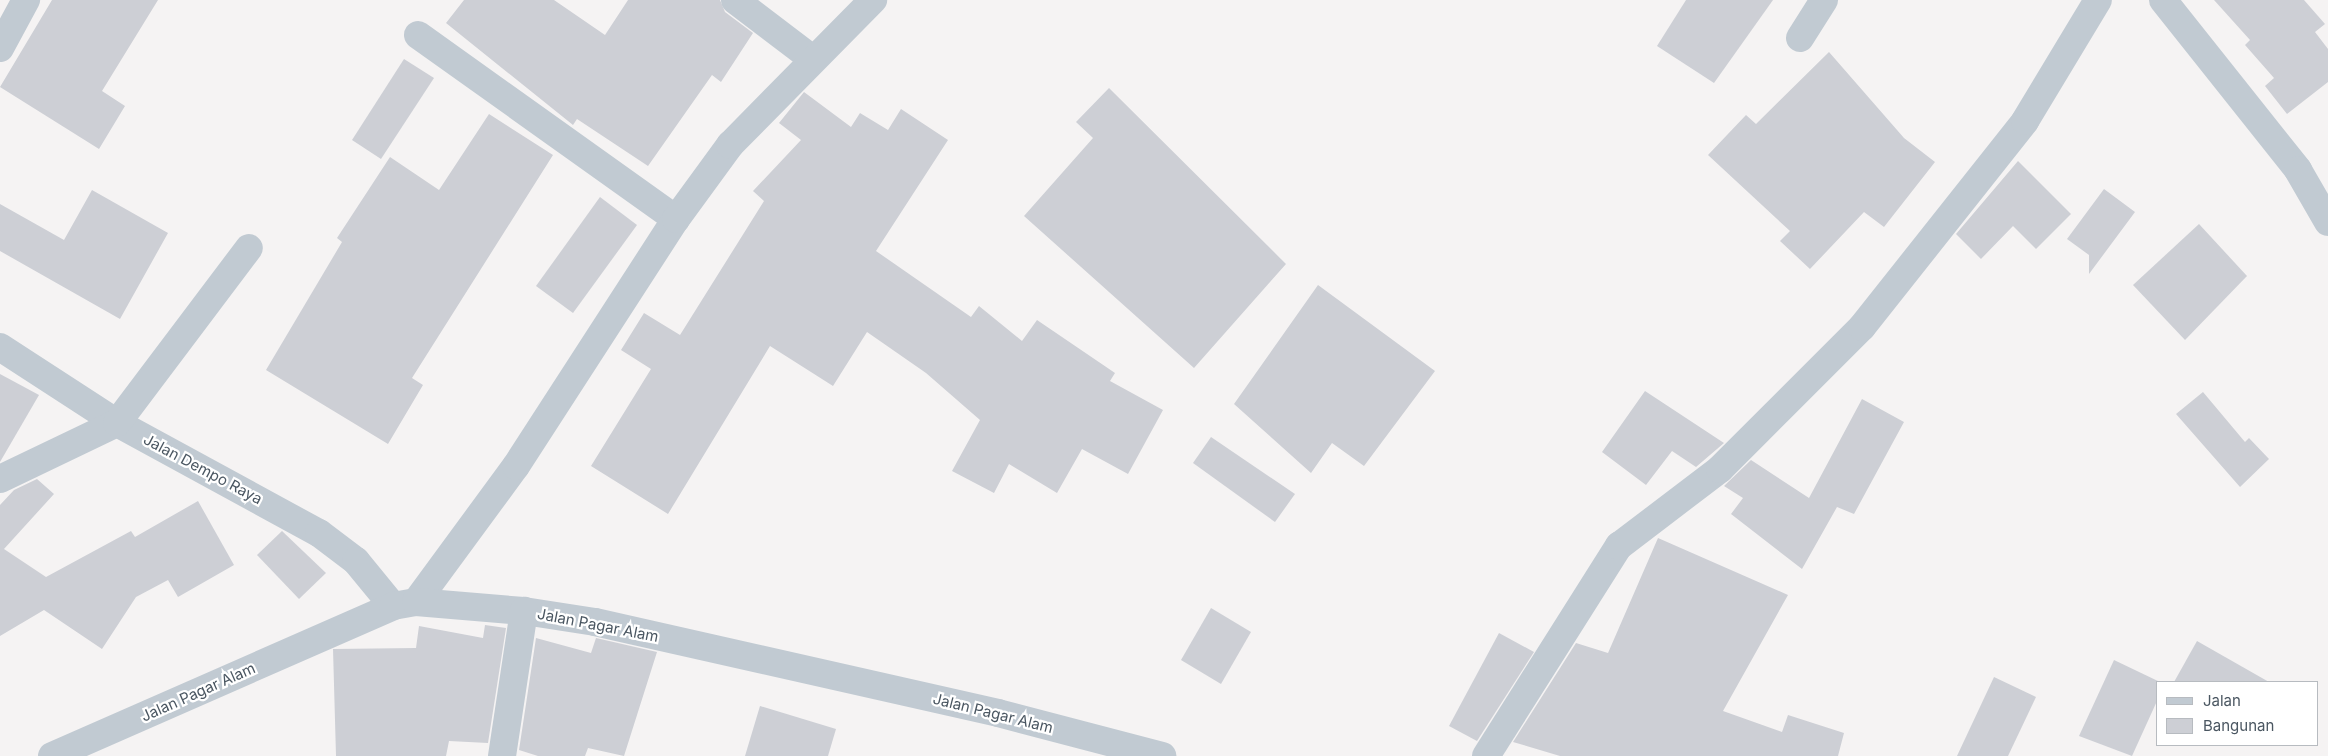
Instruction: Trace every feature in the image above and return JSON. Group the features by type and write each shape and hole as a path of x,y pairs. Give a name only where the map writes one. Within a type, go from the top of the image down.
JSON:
{"street":[{"path":"0,48 26,0"},
{"path":"735,0 811,58"},
{"path":"404,604 516,466 676,219 730,144 811,58 872,0"},
{"path":"1800,38 1824,0"},
{"path":"1486,756 1619,546 1720,469 1862,327 2025,121 2098,0"},
{"path":"2164,0 2298,170 2328,222"},
{"path":"418,35 676,219"},
{"path":"0,479 117,423 249,248"},
{"name":"Jalan Dempo Raya","path":"0,347 117,423 319,533 356,561 404,604"},
{"name":"Jalan Pagar Alam","path":"52,756 404,604 524,611 595,622 978,709 1161,756"},
{"path":"502,756 524,611"}],"building":[{"path":"52,0 158,0 102,91 125,106 99,149 0,87"},
{"path":"464,0 554,0 605,35 628,0 720,0 725,12 753,33 721,82 712,75 648,166 577,119 573,125 446,23"},
{"path":"1686,0 1773,0 1714,83 1657,46"},
{"path":"2214,0 2304,0 2325,24 2315,32 2328,49 2328,82 2287,114 2265,86 2274,78 2245,45 2250,40"},
{"path":"1829,52 1904,138 1935,162 1884,227 1864,212 1810,269 1780,241 1790,231 1708,155 1746,115 1756,124"},
{"path":"404,59 434,78 381,159 352,140"},
{"path":"1109,88 1286,264 1194,368 1024,216 1093,138 1076,122"},
{"path":"804,92 851,127 860,113 888,130 901,109 948,140 876,251 971,317 979,306 1022,341 1037,320 1115,373 1110,381 1163,410 1128,474 1082,449 1057,493 1009,464 994,493 952,471 980,420 926,373 867,332 833,386 770,346 668,514 591,466 651,369 621,350 644,313 680,335 764,201 753,191 801,140 779,123"},
{"path":"489,114 553,155 412,378 423,385 388,444 266,370 342,242 337,238 390,157 439,190"},
{"path":"2018,161 2071,214 2036,249 2013,226 1981,259 1956,234"},
{"path":"2104,189 2135,212 2089,274 2089,255 2067,239"},
{"path":"92,190 168,233 120,319 0,251 0,204 64,240"},
{"path":"600,197 637,225 573,313 536,286"},
{"path":"2199,224 2247,276 2185,340 2133,285"},
{"path":"1318,285 1435,371 1364,466 1332,443 1311,473 1234,404"},
{"path":"0,374 39,395 0,462"},
{"path":"1645,391 1724,443 1696,467 1672,451 1646,485 1602,452"},
{"path":"2203,392 2245,442 2249,438 2269,459 2240,487 2176,414"},
{"path":"1862,399 1904,422 1854,514 1837,507 1802,569 1731,514 1743,498 1724,486 1751,460 1809,498"},
{"path":"1211,437 1295,494 1275,522 1193,463"},
{"path":"37,479 54,494 4,549 46,577 131,531 135,537 198,501 234,565 178,597 168,580 136,597 102,649 44,610 0,636 0,505 14,490"},
{"path":"282,531 326,573 299,599 257,555"},
{"path":"1658,538 1788,595 1723,711 1782,732 1788,715 1844,733 1838,756 1560,756 1513,742 1576,643 1608,653"},
{"path":"1211,608 1251,632 1221,684 1181,660"},
{"path":"485,625 506,628 488,743 449,741 446,756 336,756 333,649 416,648 419,626 483,638"},
{"path":"1499,633 1534,652 1477,741 1449,726"},
{"path":"536,638 591,653 596,638 657,652 624,756 588,748 585,756 538,756 519,750"},
{"path":"2197,641 2267,681 2175,681"},
{"path":"2114,660 2158,681 2156,681 2156,703 2132,756 2079,736"},
{"path":"1994,677 2036,697 2008,756 1957,756"},
{"path":"760,706 836,729 828,756 745,756"}]}
